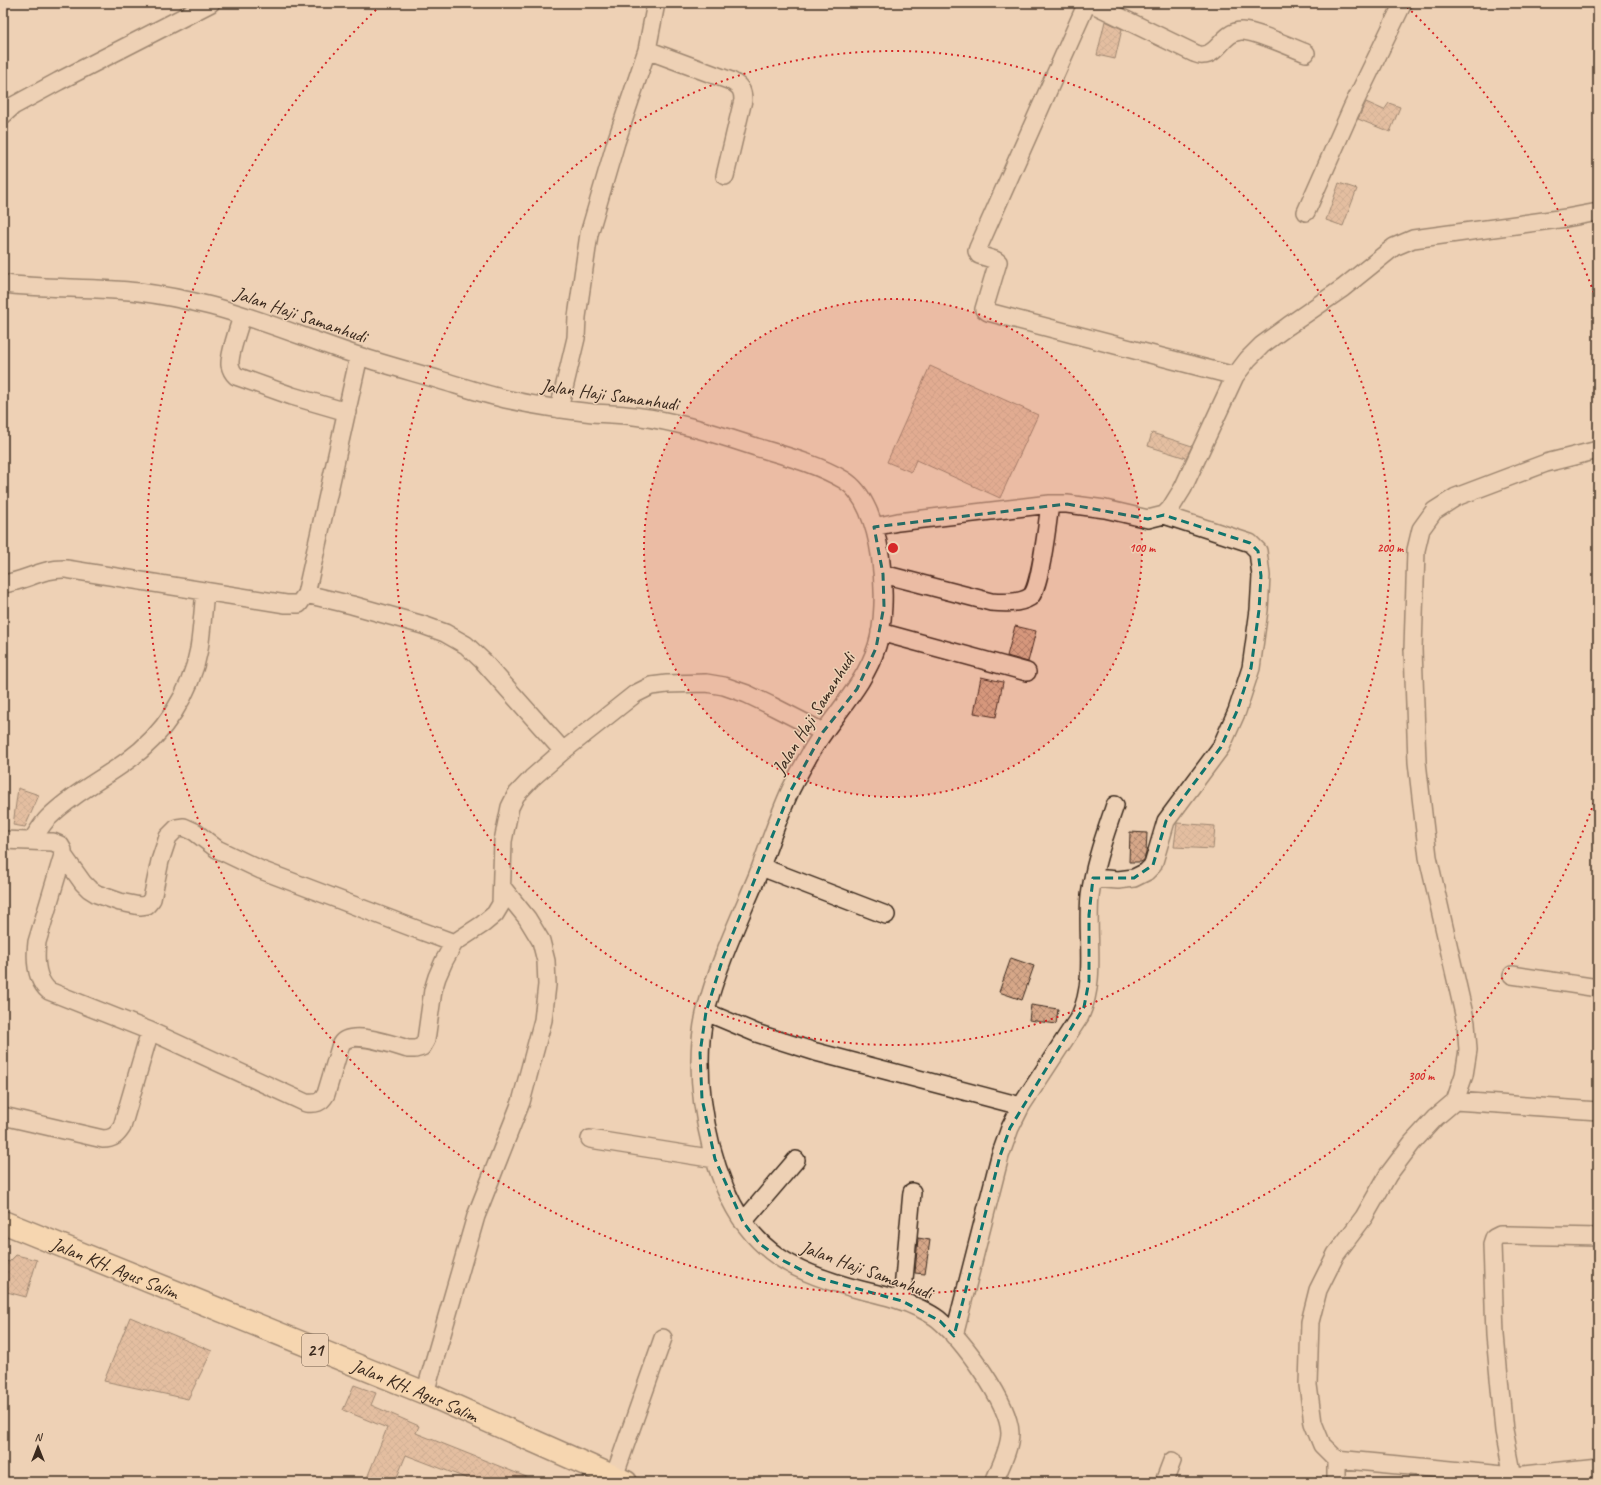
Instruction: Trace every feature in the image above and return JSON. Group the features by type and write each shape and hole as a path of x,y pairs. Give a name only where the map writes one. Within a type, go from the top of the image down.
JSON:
{"highway":[{"name":"Jalan KH. Agus Salim","path":"3,1222 425,1394 620,1480"}],"street":[{"path":"3,115 13,106 211,3"},
{"path":"559,409 576,338 577,317 589,234 616,142 647,50 656,3"},
{"path":"1087,3 978,248 977,251 979,255 998,262 984,309 988,312 1235,376"},
{"path":"1092,3 1194,53 1204,56 1214,51 1224,39 1232,33 1242,31 1306,53"},
{"path":"1306,212 1352,108 1403,3"},
{"path":"647,50 731,81 738,85 742,90 743,100 725,176"},
{"path":"874,527 898,522 1050,504 1067,504 1105,509 1148,519 1164,515 1170,509 1183,488 1235,376 1248,359 1262,345 1343,288 1394,247 1413,239 1566,218 1598,212"},
{"name":"Jalan Haji Samanhudi","path":"3,284 136,292 176,298 214,307 359,356 479,393 559,409 637,416 678,424 722,436 804,462 849,482 857,490 863,499 874,527 883,574 884,606 876,648 857,689 823,732 790,792 723,958 706,1012 700,1053 702,1099 715,1159 726,1190 743,1222 760,1244 782,1260 815,1277 858,1289 892,1296 926,1311 940,1321 972,1357 991,1384 1008,1422 1010,1438 1005,1456 994,1482"},
{"path":"242,316 230,365 232,372 236,376 292,396 347,412"},
{"path":"3,584 35,573 56,568 292,605 301,602 306,594 359,356"},
{"path":"1598,450 1546,463 1456,496 1434,511 1421,529 1416,550 1413,649 1417,762 1428,857 1452,958 1466,1030 1468,1050 1464,1075 1455,1101 1435,1118 1412,1143 1388,1175 1364,1217 1336,1254 1318,1290 1310,1322 1308,1385 1313,1423 1322,1445 1336,1459 1514,1479 1598,1467"},
{"path":"883,574 991,602 1003,603 1023,600 1030,597 1035,591 1040,573 1050,504"},
{"path":"1093,878 1118,880 1134,878 1146,872 1153,865 1166,821 1221,747 1237,711 1250,668 1259,610 1261,576 1258,551 1250,543 1164,515"},
{"path":"32,840 48,819 74,797 129,760 155,737 171,718 183,696 192,674 199,650 205,591"},
{"path":"306,594 423,625 445,633 466,645 483,661 563,751"},
{"path":"880,632 1026,672"},
{"path":"3,840 53,842 60,845 63,850 63,855 37,942 37,965 40,979 49,991 150,1031 306,1103 318,1103 326,1094 341,1044 345,1039 350,1037 361,1037 408,1049 422,1047 426,1040 433,990 444,961 454,943 483,924 494,914 501,904 503,841 510,807 516,795 532,778 563,751 634,694 651,686 668,684 706,683 724,686 753,697 823,732"},
{"path":"954,1336 1000,1156 1010,1128 1021,1106 1076,1022 1084,1007 1089,981 1089,915 1093,878 1099,852 1116,805"},
{"path":"63,855 89,889 120,902 144,906 150,903 152,899 160,861 168,837 177,828 184,827 195,832 217,849 261,870 416,930 454,943"},
{"path":"760,866 886,915"},
{"path":"425,1394 476,1216 521,1102 543,1020 547,985 546,960 541,941 527,918 502,887"},
{"path":"1512,975 1598,988"},
{"path":"706,1012 756,1033 816,1052 1021,1106"},
{"path":"3,1116 103,1140 109,1140 116,1136 122,1127 150,1031"},
{"path":"1455,1101 1598,1111"},
{"path":"590,1140 715,1159"},
{"path":"743,1222 796,1160"},
{"path":"902,1301 912,1192"},
{"path":"1514,1479 1504,1431 1495,1336 1492,1244 1494,1238 1500,1235 1598,1237"},
{"path":"620,1480 663,1338"},
{"path":"1336,1459 1336,1482"},
{"path":"1164,1482 1172,1461"}],"highlighted area":[{"path":"1067,504 1148,519 1164,515 1250,543 1258,551 1261,576 1259,610 1251,668 1237,711 1221,747 1166,821 1153,865 1134,878 1093,878 1089,915 1089,981 1084,1007 1010,1128 1000,1156 954,1336 940,1321 902,1301 815,1277 782,1260 760,1244 743,1222 715,1159 702,1099 700,1053 706,1012 723,958 790,792 823,732 857,689 876,648 884,606 883,574 874,527"}],"building":[{"path":"1105,21 1122,29 1115,59 1097,55"},
{"path":"1366,102 1384,110 1389,103 1400,107 1390,132 1358,119"},
{"path":"1339,183 1357,189 1343,226 1326,220"},
{"path":"930,366 1038,415 1000,498 916,460 911,472 887,462"},
{"path":"1152,433 1192,446 1186,458 1148,446"},
{"path":"1015,626 1036,631 1028,662 1007,656"},
{"path":"981,677 1003,682 996,717 974,713"},
{"path":"18,788 39,795 25,827 13,825"},
{"path":"1177,823 1215,826 1213,849 1174,847"},
{"path":"1130,832 1147,833 1146,853 1144,860 1141,862 1129,862"},
{"path":"1011,958 1034,966 1022,1000 999,992"},
{"path":"1031,1005 1058,1009 1056,1024 1029,1020"},
{"path":"918,1238 930,1240 925,1274 915,1273"},
{"path":"16,1255 37,1260 26,1297 3,1291 3,1260 9,1262"},
{"path":"130,1317 212,1351 188,1399 104,1381"},
{"path":"354,1385 376,1393 371,1405 419,1426 416,1433 539,1482 476,1482 406,1455 395,1482 374,1482 367,1478 387,1428 343,1410"}]}
